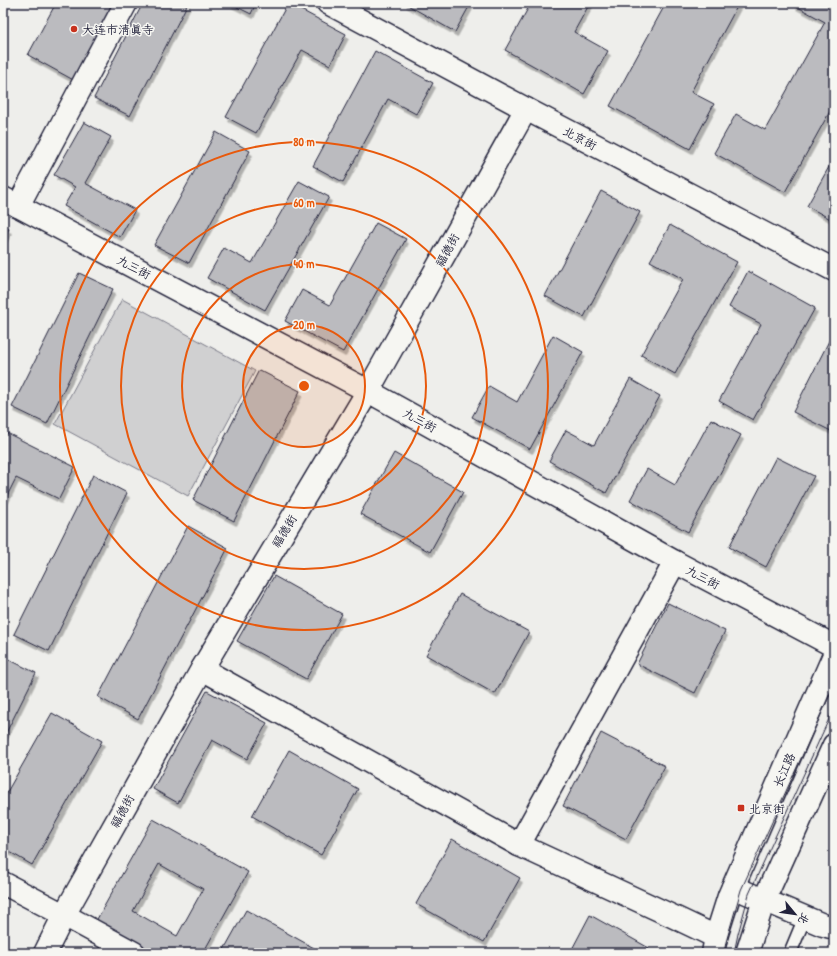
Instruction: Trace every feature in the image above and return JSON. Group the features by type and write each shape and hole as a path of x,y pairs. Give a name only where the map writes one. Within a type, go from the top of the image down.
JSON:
{"street":[{"path":"11,202 126,3"},
{"name":"北京街","path":"328,3 526,110 834,270"},
{"name":"福德街","path":"45,953 64,914 202,669 368,391 526,110"},
{"name":"九三街","path":"11,202 368,391 674,562 834,646"},
{"path":"519,845 674,562"},
{"name":"长江路","path":"714,945 729,896 834,655"},
{"path":"202,669 519,845 665,912 714,945"},
{"path":"746,953 764,900 834,745"},
{"path":"3,883 64,914 134,953"},
{"path":"733,887 823,925 834,928"}],"lane":[{"path":"790,953 805,917"}],"shaded area":[{"path":"122,299 255,371 188,496 55,424"}],"building":[{"name":"大连市清真寺","path":"56,3 119,3 77,82 28,55"},
{"path":"143,3 188,3 130,116 94,98"},
{"path":"229,3 256,3 251,14"},
{"path":"288,3 346,34 330,65 302,50 256,133 226,117"},
{"path":"404,3 471,3 455,32"},
{"path":"531,3 590,3 574,32 608,51 584,94 505,50"},
{"path":"666,3 739,3 691,92 714,104 690,149 610,106"},
{"path":"795,3 834,3 834,104 785,192 714,153 736,114 765,130 825,22 794,5"},
{"path":"375,51 433,83 416,114 388,99 343,182 313,166"},
{"path":"84,122 111,137 85,183 135,210 120,237 64,206 75,187 54,175"},
{"path":"216,132 250,151 189,263 154,245"},
{"path":"834,158 834,221 807,206"},
{"path":"299,181 329,197 265,310 207,278 224,248 252,263"},
{"path":"601,191 640,212 584,317 545,296"},
{"path":"376,223 406,239 343,352 285,321 302,290 330,305"},
{"path":"670,225 737,262 675,374 641,355 683,279 650,261"},
{"path":"3,226 9,229 3,241"},
{"path":"748,271 815,308 753,420 719,401 761,324 729,307"},
{"path":"79,273 113,289 47,424 12,407"},
{"path":"834,331 834,429 833,432 793,412"},
{"path":"553,335 583,352 530,449 472,417 489,386 517,402"},
{"path":"259,370 300,391 234,521 193,500"},
{"path":"630,379 660,396 606,493 549,461 566,430 594,445"},
{"path":"711,419 741,435 688,532 630,500 647,469 675,485"},
{"path":"3,431 75,467 59,499 16,478 3,504"},
{"path":"394,453 463,492 430,552 360,514"},
{"path":"776,457 814,476 766,567 729,547"},
{"path":"93,475 127,493 49,651 14,634"},
{"path":"188,526 228,548 138,719 98,697"},
{"path":"274,576 342,614 306,679 237,641"},
{"path":"460,594 529,632 495,694 426,655"},
{"path":"668,603 725,631 695,693 637,664"},
{"path":"4,657 36,673 3,739 3,658"},
{"path":"207,691 267,723 247,759 212,740 178,803 153,789"},
{"path":"52,713 102,741 32,865 3,848 3,799"},
{"path":"601,733 665,766 626,839 563,806"},
{"path":"289,750 358,789 321,855 252,816"},
{"path":"153,819 248,872 203,953 153,953 96,921","holes":["159,864 203,889 177,936 133,911"]},
{"path":"452,839 520,878 484,942 416,904"},
{"path":"246,910 314,948 311,953 222,953"},
{"path":"590,915 649,948 646,953 570,953"}],"tram line":[{"path":"724,953 741,890 834,686"},
{"path":"734,953 749,894 834,708"}],"place":[{"name":"大连市清真寺","path":"74,29"},
{"name":"北京街","path":"741,808"}]}
